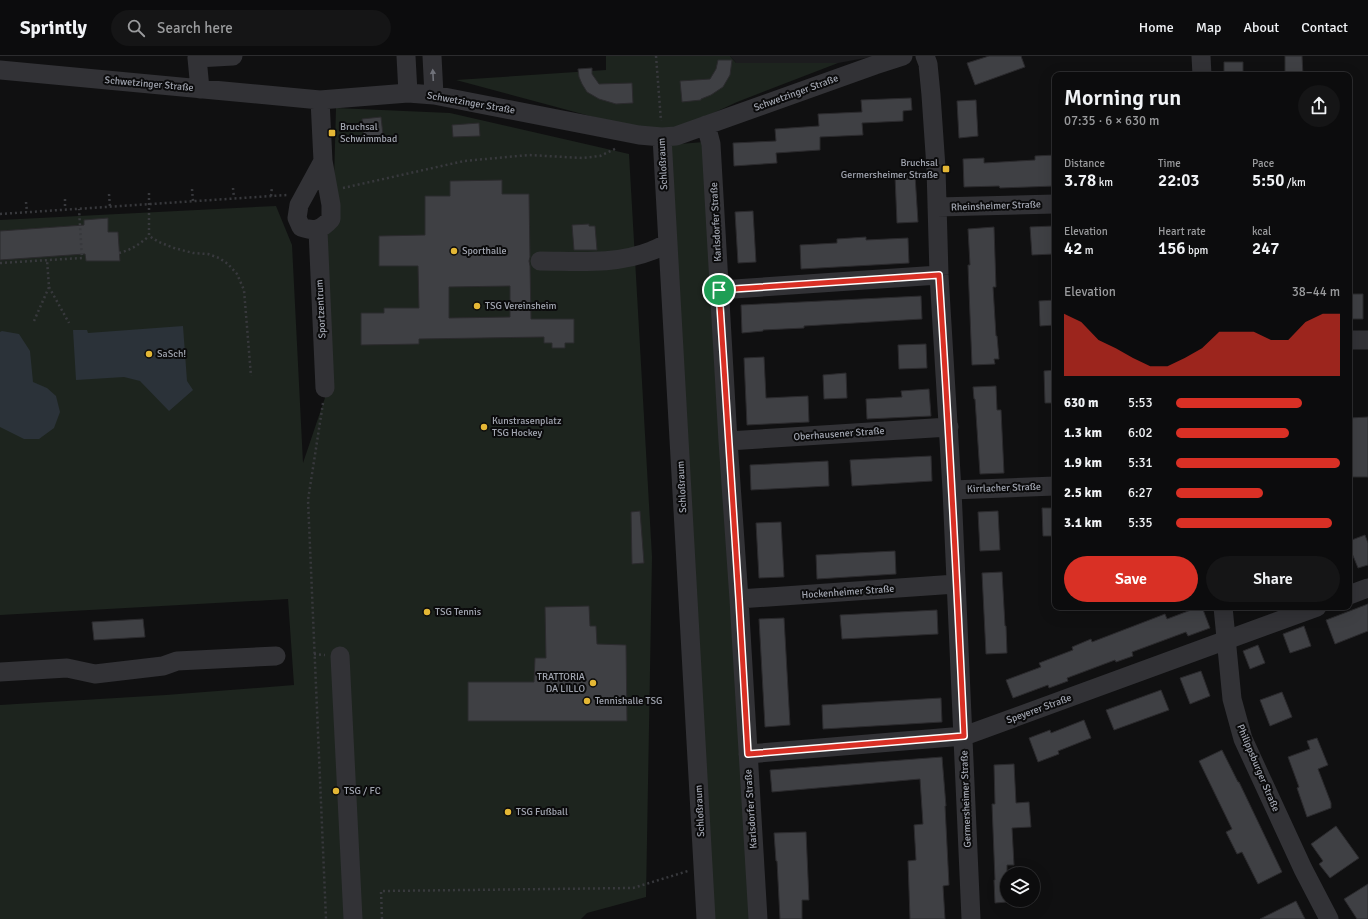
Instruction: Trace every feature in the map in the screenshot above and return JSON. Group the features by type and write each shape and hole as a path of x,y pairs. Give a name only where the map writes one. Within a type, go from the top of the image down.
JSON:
{"street":[{"path":"200,88 197,58 234,56"},
{"path":"406,56 408,93"},
{"path":"432,56 434,95"},
{"name":"Schwetzinger Straße","path":"0,70 320,100 408,93 434,95 639,135 662,137 676,136 874,60 903,56"},
{"name":"Germersheimer Straße","path":"925,56 928,64 931,95 939,275 949,427 971,919"},
{"path":"1201,56 1202,72"},
{"path":"320,100 323,161 331,205 331,219 326,225 318,230 309,230 301,227 297,218 299,205 323,161"},
{"name":"Karlsdorfer Straße","path":"706,125 712,144 728,442 758,919"},
{"name":"Schloßraum","path":"662,137 706,919"},
{"name":"Rheinsheimer Straße","path":"937,207 1052,204"},
{"name":"Sportzentrum","path":"318,230 325,388"},
{"path":"540,261 599,262 650,252 668,243"},
{"path":"719,290 939,275"},
{"path":"1352,340 1368,340"},
{"name":"Oberhausener Straße","path":"728,442 949,427"},
{"name":"Kirrlacher Straße","path":"952,490 1052,486"},
{"name":"Hockenheimer Straße","path":"739,599 956,584"},
{"path":"1352,594 1368,588"},
{"name":"Philippsburger Straße","path":"1223,610 1232,699 1243,739 1303,869 1329,919"},
{"name":"Speyerer Straße","path":"748,754 964,736 1309,610"},
{"path":"0,672 67,668 95,674 163,666 177,661 276,656"},
{"path":"340,656 353,919"}],"path":[{"name":"Schloßraum","path":"656,56 662,137"},
{"path":"329,191 464,161 529,155 582,158 600,156 612,151 639,135"},
{"path":"271,196 272,187"},
{"path":"233,188 234,198"},
{"path":"192,189 193,201"},
{"path":"119,253 138,245 149,236 149,193"},
{"path":"109,194 110,206"},
{"path":"0,214 306,194"},
{"path":"65,199 65,210"},
{"path":"26,202 27,212"},
{"path":"0,262 82,258 78,208"},
{"path":"149,236 174,248 193,253 208,254 219,258 228,264 237,274 244,290 251,376"},
{"path":"47,260 49,287 69,323"},
{"path":"34,321 49,287"},
{"path":"325,388 308,500 326,919"},
{"path":"382,919 381,891 633,888 703,866"}],"shaded area":[{"path":"606,56 730,56 736,63 838,63 737,102 694,122 653,133 456,80 606,70"},
{"path":"730,56 876,56 838,63 736,63"},
{"path":"336,108 450,113 629,154 652,557 646,897 587,913 581,919 0,919 0,705 166,695 294,685 288,599 0,615 0,220 276,206 292,245 303,463 331,380 327,233 334,180"},
{"path":"704,142 751,919 712,919 667,145"},
{"path":"183,326 187,381 193,390 169,411 140,381 124,377 76,380 73,330 87,330 88,333"},
{"path":"2,331 19,334 30,351 33,382 47,388 56,396 60,412 54,428 39,439 24,439 0,427 0,332"}],"building":[{"path":"989,56 1021,56 1025,67 975,85 967,63"},
{"path":"1285,56 1302,56 1303,72 1285,72"},
{"path":"718,60 732,60 730,75 723,87 701,100 682,102 680,81 710,79 716,69"},
{"path":"1224,62 1243,62 1243,72 1224,72"},
{"path":"592,68 592,74 599,84 632,83 633,103 616,104 599,99 587,92 579,77 578,69"},
{"path":"911,98 912,110 903,111 903,121 862,123 863,135 820,137 820,150 776,153 777,163 734,166 733,143 776,141 775,129 819,126 818,114 862,112 861,100"},
{"path":"976,100 978,136 959,138 957,101"},
{"path":"381,117 383,135 364,137 362,119"},
{"path":"479,123 480,136 453,137 452,125"},
{"path":"1052,155 1052,186 1000,188 999,186 964,187 963,159 984,158 984,163 1035,160 1035,156"},
{"path":"915,175 918,222 897,223 895,176"},
{"name":"Sporthalle","path":"502,180 502,194 529,194 531,319 574,319 574,343 565,343 565,348 552,348 552,343 544,343 544,337 419,339 419,344 361,345 361,313 384,313 384,308 419,308 418,266 379,266 379,236 425,235 425,196 450,196 450,181","holes":["510,286 510,317 449,318 449,287"]},
{"path":"753,211 756,262 738,263 735,212"},
{"path":"108,218 108,232 118,232 120,261 86,261 85,254 0,260 0,231 84,225 84,220"},
{"path":"589,224 589,226 595,226 597,250 574,250 572,225"},
{"path":"1052,226 1052,254 1032,255 1030,227"},
{"path":"994,227 996,287 993,287 999,359 994,359 995,364 972,365 968,229"},
{"path":"866,237 866,240 908,238 909,263 801,269 800,245 837,243 837,239"},
{"path":"1352,294 1363,294 1363,319 1352,319"},
{"path":"921,296 922,319 804,326 804,328 763,330 742,333 741,305"},
{"path":"1052,300 1052,325 1040,326 1039,301"},
{"path":"926,344 927,368 899,369 898,345"},
{"path":"764,357 766,398 808,396 809,422 747,425 744,358"},
{"path":"1052,370 1052,403 1045,403 1044,371"},
{"path":"846,373 847,398 824,399 823,375"},
{"path":"996,386 997,410 1001,410 1004,473 980,474 973,387"},
{"path":"929,389 931,416 867,419 866,399 902,397 901,391"},
{"path":"1368,417 1368,477 1352,477 1352,418"},
{"path":"931,456 932,481 852,486 850,460"},
{"path":"828,461 829,486 751,490 750,465"},
{"path":"1042,508 1052,508 1052,536 1043,536"},
{"path":"640,511 644,563 632,564 631,512"},
{"path":"998,511 1000,550 980,551 978,512"},
{"path":"781,522 784,577 759,578 756,523"},
{"path":"1365,535 1368,543 1368,565 1358,568 1352,553 1352,540"},
{"path":"895,551 896,574 817,579 816,555"},
{"path":"1002,572 1007,653 986,654 982,573"},
{"path":"1368,604 1368,631 1335,644 1326,620"},
{"path":"589,606 590,626 596,626 597,644 626,645 627,721 468,721 468,682 534,682 535,658 546,658 545,607"},
{"path":"937,610 938,634 842,639 840,615"},
{"path":"1191,610 1203,610 1210,628 1188,636 1186,632 1132,652 1133,656 1116,662 1115,660 1067,678 1068,681 1049,688 1048,685 1013,698 1006,680 1041,667 1039,663 1073,650 1072,647 1091,639 1092,642 1165,614 1167,619"},
{"path":"784,618 790,725 765,727 759,619"},
{"path":"143,619 145,637 94,640 92,622"},
{"path":"1304,626 1311,646 1290,653 1283,634"},
{"path":"1258,645 1265,663 1250,669 1243,651"},
{"path":"1201,671 1210,696 1190,704 1180,678"},
{"path":"1161,690 1169,710 1114,730 1106,710"},
{"path":"1282,692 1292,717 1270,726 1260,700"},
{"path":"941,698 942,722 823,729 822,705"},
{"path":"1084,720 1091,738 1058,751 1059,754 1038,762 1029,738 1050,730 1051,733"},
{"path":"1317,738 1328,765 1318,769 1331,803 1331,808 1307,817 1297,788 1299,787 1288,757 1310,749 1307,741"},
{"path":"1222,750 1282,872 1258,884 1242,852 1237,854 1226,832 1232,829 1199,761"},
{"path":"942,757 946,806 949,885 943,886 945,919 910,919 908,861 916,860 914,825 923,824 920,779 772,792 770,770"},
{"path":"1014,764 1016,803 1029,802 1031,827 1012,828 1014,865 1000,867 1000,903 995,903 992,804 995,804 994,765"},
{"path":"1336,826 1359,858 1330,878 1319,864 1323,861 1311,844"},
{"path":"806,832 809,900 802,900 802,919 780,919 774,833"},
{"path":"1368,884 1368,919 1357,919 1344,899"},
{"path":"1296,901 1305,919 1260,919"}],"place":[{"name":"Bruchsal Schwimmbad","path":"332,133"},
{"name":"Bruchsal Germersheimer Straße","path":"946,169"},
{"name":"Sporthalle","path":"454,251"},
{"name":"TSG Vereinsheim","path":"477,306"},
{"name":"SaSch!","path":"149,354"},
{"name":"Kunstrasenplatz TSG Hockey","path":"484,427"},
{"name":"TSG Tennis","path":"427,612"},
{"name":"TRATTORIA DA LILLO","path":"593,683"},
{"name":"Tennishalle TSG","path":"587,701"},
{"name":"TSG / FC","path":"336,791"},
{"name":"TSG Fußball","path":"508,812"}],"route":[{"path":"939,275 952,490 964,736 748,754 719,290 939,275"}]}
